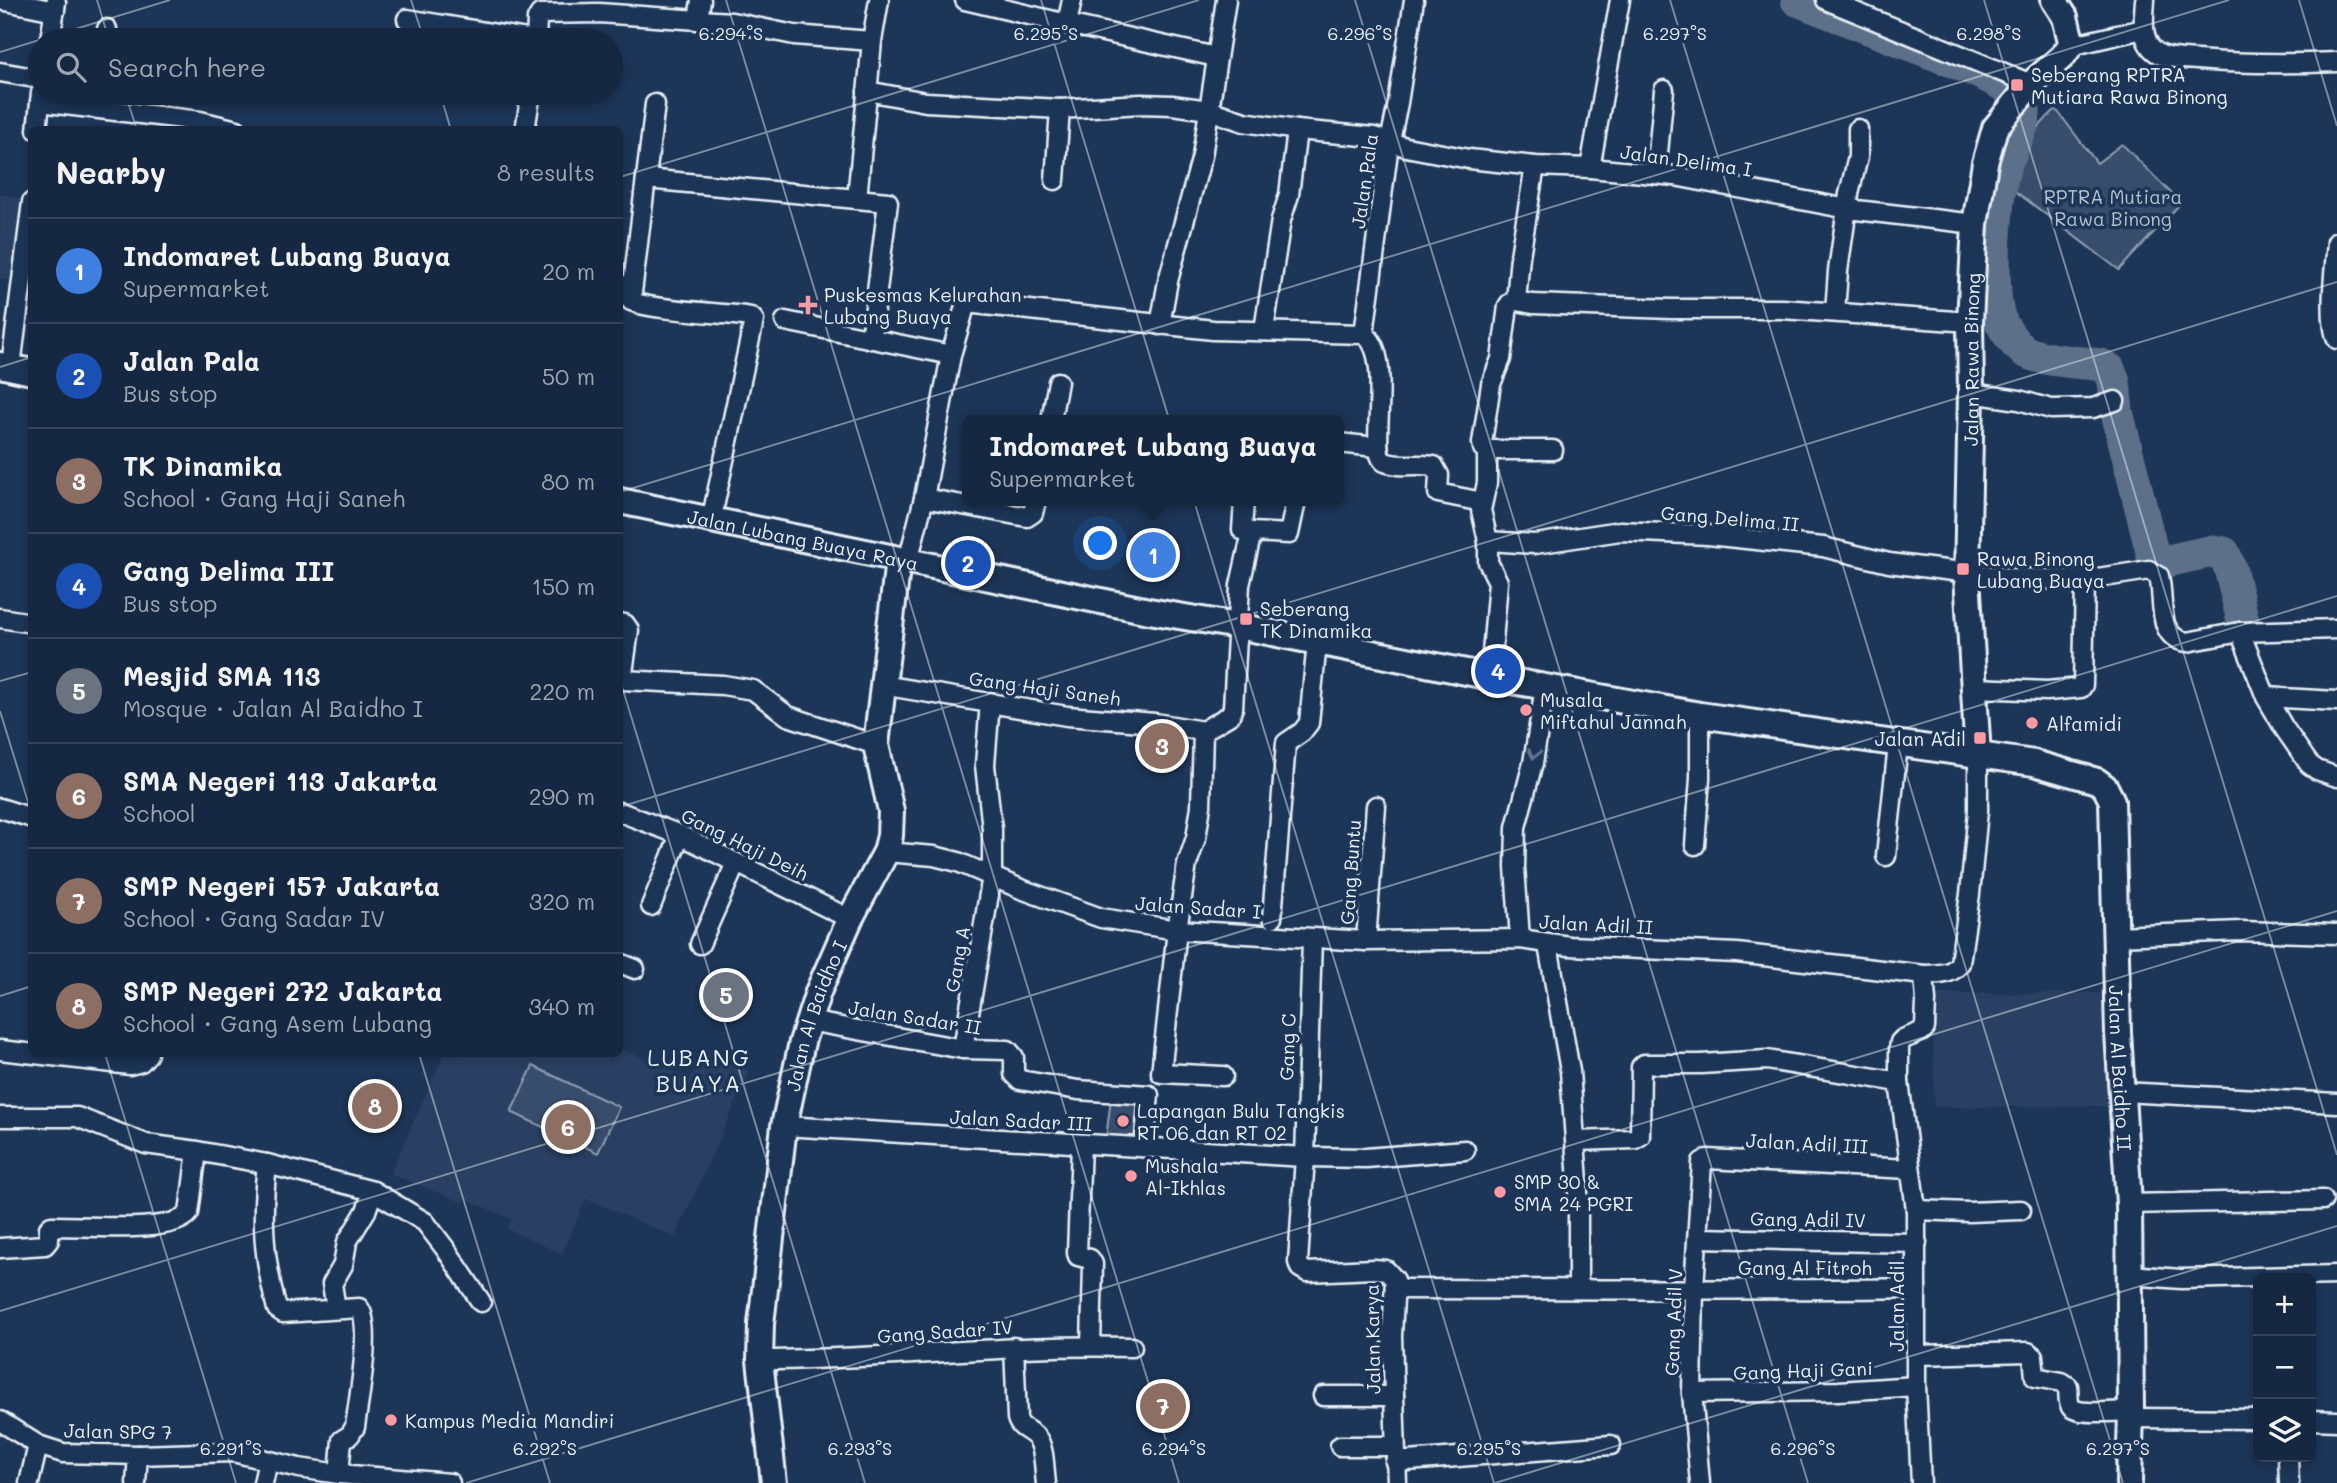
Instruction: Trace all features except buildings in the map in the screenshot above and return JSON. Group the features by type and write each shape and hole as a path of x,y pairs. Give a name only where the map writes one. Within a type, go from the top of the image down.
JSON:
{"main road":[{"path":"2054,0 2065,17 2070,46"},
{"name":"Jalan Rawa Binong","path":"1978,755 1968,572 1970,322 1975,224 1984,163 2000,119 2070,46"},
{"name":"Jalan Lubang Buaya Raya","path":"623,501 1149,611 1238,626 1490,677 1700,715 1978,755"},
{"name":"Jalan Al Baidho I","path":"774,1483 760,1360 762,1301 772,1239 784,1126 808,1021 850,919 886,852 890,836 891,811 876,745 882,685 903,560"},
{"name":"Jalan Al Baidho II","path":"1978,755 2034,763 2096,780 2105,787 2112,801 2118,1033 2129,1204 2129,1483"}],"street":[{"path":"1,0 55,6 52,28"},
{"path":"698,20 701,0"},
{"path":"857,199 872,41 879,0"},
{"path":"965,0 1216,57"},
{"path":"1067,24 1072,0"},
{"path":"1160,325 1168,281 1202,156 1226,0"},
{"name":"Jalan Pala","path":"1364,334 1390,142 1414,0"},
{"path":"1590,167 1620,0"},
{"path":"1827,0 2022,94"},
{"path":"2145,0 2143,29 2148,42 2159,54 2176,58 2286,65 2337,62"},
{"path":"536,28 540,14 611,13 732,22 794,35 872,41"},
{"path":"407,19 461,28"},
{"path":"2070,46 2143,29"},
{"path":"0,72 28,77"},
{"path":"1656,174 1664,89"},
{"name":"Jalan Delima I","path":"867,91 926,102 1060,109 1140,104 1172,105 1209,110 1244,122 1297,130 1374,136 1406,147 1469,159 1656,174 1847,209 1975,224"},
{"path":"631,301 654,104"},
{"path":"37,126 39,105"},
{"path":"118,105 221,126"},
{"path":"526,126 528,105"},
{"path":"1055,180 1060,109"},
{"path":"1835,312 1847,209 1858,157 1858,129"},
{"path":"1264,330 1281,220 1289,195 1297,130"},
{"path":"1516,301 1520,256 1535,166"},
{"path":"646,179 888,202 872,339"},
{"path":"2337,242 2334,275 2337,345"},
{"path":"14,367 26,305 28,271"},
{"path":"623,289 631,301 647,306 751,317 754,324 711,521"},
{"path":"903,560 924,498 951,355 964,305 968,302 1213,330 1364,334 1373,344 1378,366 1379,455 1384,461 1436,467 1439,475 1438,491 1441,495 1482,502"},
{"path":"1553,450 1483,448 1486,404 1490,384 1502,359 1508,306 1511,302 1835,312 1970,322"},
{"path":"785,321 951,355"},
{"path":"1052,415 1058,382"},
{"path":"1971,393 2019,400 2051,409 2093,408 2115,401"},
{"path":"1344,444 1377,447"},
{"path":"1487,450 1487,483 1482,516 1488,541 1488,562 1498,582 1490,677"},
{"path":"924,498 962,505"},
{"path":"967,506 1027,517 1033,513 1035,506"},
{"path":"1244,506 1242,530 1289,534 1295,506"},
{"name":"Gang Delima II","path":"1488,541 1535,544 1620,531 1707,535 1823,547 1889,563 2009,578 2085,580 2144,570 2154,572 2160,580 2162,617 2175,639 2188,642 2247,632"},
{"path":"1223,1076 1161,1073 1177,930 1187,864 1196,838 1201,806 1203,731 1230,715 1233,708 1240,584 1252,532"},
{"path":"1975,688 2047,691 2081,688 2085,580"},
{"path":"0,618 28,622"},
{"path":"623,624 629,630 623,668"},
{"path":"2337,629 2247,632 2266,697 2309,764 2337,777"},
{"path":"1272,918 1286,743 1302,732 1309,723 1317,642"},
{"path":"623,680 723,685 753,690 788,716 876,745"},
{"name":"Gang Haji Saneh","path":"882,685 1068,716 1155,723 1203,731"},
{"name":"Jalan Adil II","path":"1545,687 1533,762 1516,827 1515,867 1520,939 1548,944 1737,953 1923,975"},
{"path":"2266,697 2337,701"},
{"name":"Gang A","path":"963,1049 992,876 992,829 985,765 990,702"},
{"path":"1695,845 1700,778 1700,715"},
{"path":"1886,856 1899,745"},
{"path":"1923,975 1949,973 1960,963 1979,811 1978,755"},
{"name":"Gang Buntu","path":"1366,941 1376,806"},
{"path":"0,808 28,817"},
{"name":"Gang Haji Deih","path":"623,813 680,835 850,919"},
{"path":"651,906 680,835"},
{"name":"Jalan Sadar I","path":"886,852 934,856 1101,918 1177,930 1366,941 1520,939"},
{"path":"700,944 736,863"},
{"path":"2116,936 2241,931 2337,934"},
{"name":"Gang C","path":"1305,1157 1312,939"},
{"path":"1548,944 1570,1070 1576,1141 1578,1289"},
{"name":"Jalan Adil","path":"1920,1483 1916,1387 1916,1210 1899,1082 1900,1042 1925,1028 1923,975"},
{"name":"Jalan Sadar II","path":"808,1021 963,1049 1008,1051 1014,1058 1014,1074 1020,1080 1078,1090 1149,1095 1144,1147"},
{"path":"0,1050 28,1053"},
{"path":"61,1057 130,1065 141,1062 145,1057"},
{"path":"1576,1141 1635,1139 1640,1136 1641,1067 1644,1064 1701,1064 1767,1059 1899,1082"},
{"path":"2122,1092 2337,1103"},
{"path":"0,1117 77,1117 146,1144 267,1164 373,1191 425,1222 481,1302"},
{"name":"Jalan Sadar III","path":"784,1126 1305,1157 1366,1158 1465,1150"},
{"path":"1081,1145 1077,1253 1078,1256 1090,1259 1093,1264 1091,1346"},
{"path":"0,1248 46,1245 51,1226 158,1225 184,1219 189,1213 197,1151"},
{"name":"Jalan Karya","path":"1305,1157 1298,1262 1300,1268 1307,1272 1385,1270 1395,1280 1392,1336 1396,1483"},
{"name":"Jalan Adil III","path":"1702,1162 1707,1159 1910,1168"},
{"name":"Gang Adil V","path":"1699,1483 1692,1393 1694,1288 1702,1162"},
{"path":"267,1164 262,1210 265,1253 277,1309 282,1312 359,1308 364,1315 364,1367 357,1415 354,1430 342,1440 339,1474"},
{"path":"336,1309 332,1284 343,1265 347,1242 366,1211 373,1191"},
{"path":"2129,1204 2323,1200"},
{"path":"1916,1210 2021,1210"},
{"name":"Gang Adil IV","path":"1698,1238 1917,1243"},
{"path":"2130,1275 2182,1279 2337,1275"},
{"name":"Gang Al Fitroh","path":"1395,1289 1798,1290 1916,1287"},
{"name":"Gang Sadar IV","path":"760,1360 854,1358 1014,1348 1132,1347"},
{"path":"1014,1348 1017,1418 1019,1426 1032,1434 1040,1444 1046,1483"},
{"path":"1917,1355 2028,1352 2033,1356 2032,1374 2068,1386 2070,1405 2081,1411 2253,1419"},
{"name":"Gang Haji Gani","path":"1692,1393 1916,1387"},
{"path":"1323,1396 1394,1396"},
{"path":"2316,1420 2337,1421"},
{"name":"Jalan SPG 7","path":"0,1421 38,1445 63,1453 138,1455 233,1452 339,1474 450,1483"},
{"path":"29,1483 38,1445"},
{"path":"1340,1446 1394,1454 1611,1445"},
{"path":"135,1483 138,1455"},
{"path":"263,1483 268,1461"},
{"path":"2288,1462 2289,1483"}],"shaded area":[{"path":"0,194 25,200 9,280 0,278"},
{"path":"2107,993 2108,1106 1934,1107 1933,994"},
{"path":"623,1049 689,1079 704,1054 750,1071 675,1237 586,1199 562,1254 507,1229 511,1219 466,1199 462,1202 390,1174 443,1057 623,1057"}],"green space":[{"name":"RPTRA Mutiara Rawa Binong","path":"2056,109 2097,163 2122,144 2181,203 2119,270 2011,188 2027,145"},
{"path":"533,1066 619,1107 598,1153 511,1112"},
{"name":"Lapangan Bulu Tangkis RT 06 dan RT 02","path":"1111,1098 1140,1102 1135,1143 1106,1139"}],"waterway":[{"path":"1797,0 1979,72 2005,86 2018,99 2023,106 2023,119 2001,180 1996,220 1994,267 2000,320 2016,344 2030,354 2101,365 2109,369 2114,381 2117,412 2154,560 2158,563 2213,551 2224,553 2243,621"}],"place":[{"name":"Seberang RPTRA Mutiara Rawa Binong","path":"2017,85"},
{"name":"Puskesmas Kelurahan Lubang Buaya","path":"808,305"},
{"name":"Indomaret Lubang Buaya","path":"1153,555"},
{"name":"Jalan Pala","path":"968,563"},
{"name":"Rawa Binong Lubang Buaya","path":"1963,569"},
{"name":"Seberang TK Dinamika","path":"1246,619"},
{"name":"Gang Delima III","path":"1498,671"},
{"name":"Musala Miftahul Jannah","path":"1526,710"},
{"name":"Alfamidi","path":"2032,723"},
{"name":"Jalan Adil","path":"1980,738"},
{"name":"TK Dinamika","path":"1162,746"},
{"name":"Mesjid SMA 113","path":"726,995"},
{"name":"SMP Negeri 272 Jakarta","path":"375,1106"},
{"name":"Lapangan Bulu Tangkis RT 06 dan RT 02","path":"1123,1121"},
{"name":"SMA Negeri 113 Jakarta","path":"568,1127"},
{"name":"Mushala Al-Ikhlas","path":"1131,1176"},
{"name":"SMP 30 & SMA 24 PGRI","path":"1500,1192"},
{"name":"SMP Negeri 157 Jakarta","path":"1163,1406"},
{"name":"Kampus Media Mandiri","path":"391,1420"}],"district":[{"name":"LUBANG BUAYA","path":"699,1070"}]}
